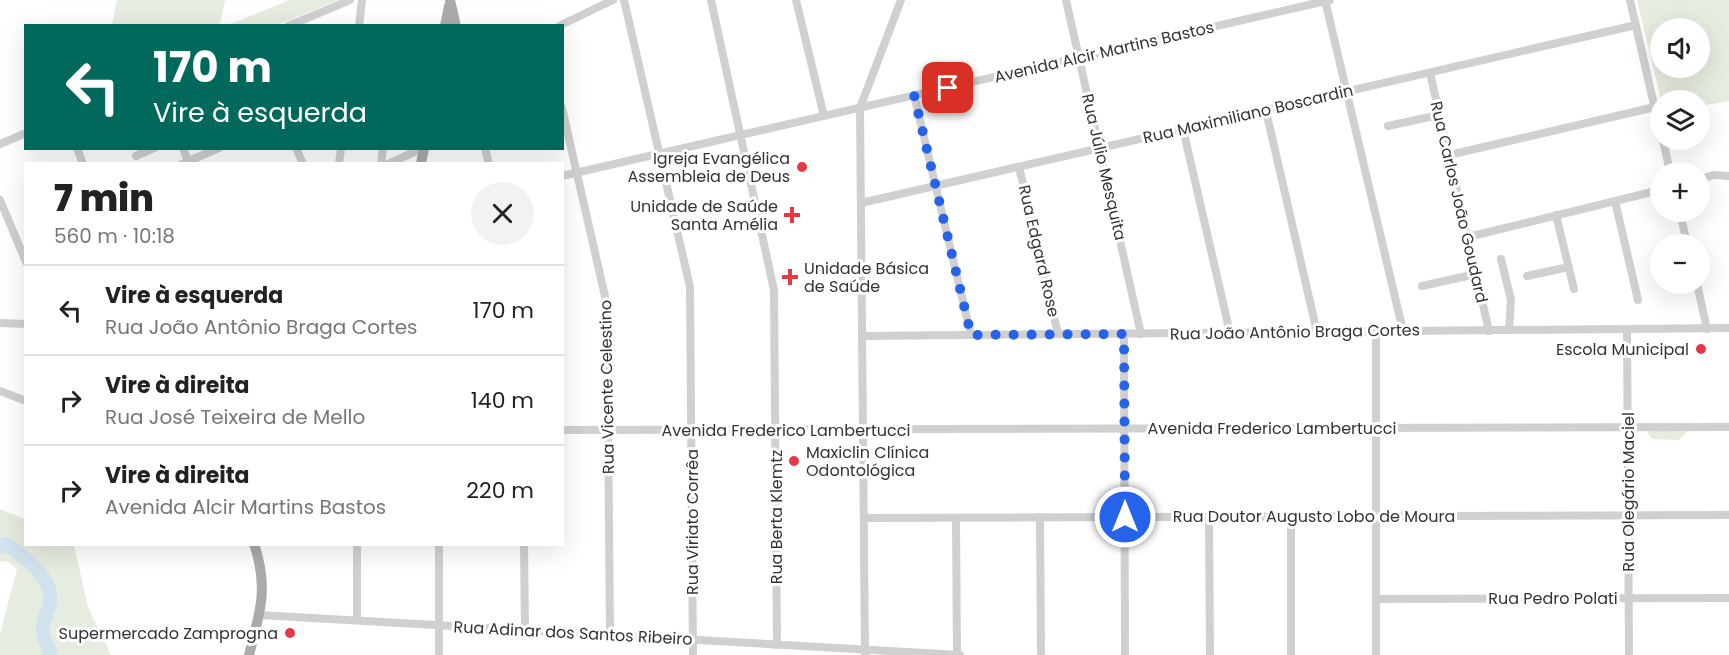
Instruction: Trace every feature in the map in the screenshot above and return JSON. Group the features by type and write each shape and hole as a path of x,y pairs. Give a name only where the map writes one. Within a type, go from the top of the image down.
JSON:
{"main road":[{"path":"445,24 450,0"},
{"path":"450,0 456,24"},
{"path":"249,655 259,615 263,582 255,546"}],"street":[{"path":"293,24 350,0"},
{"path":"359,24 362,0"},
{"path":"563,24 613,0"},
{"name":"Rua Viriato Corrêa","path":"624,0 690,287 693,655"},
{"name":"Rua Berta Klemtz","path":"711,0 774,290 777,645"},
{"path":"796,0 824,116"},
{"path":"865,652 860,108 901,0"},
{"name":"Rua Júlio Mesquita","path":"1066,0 1141,334"},
{"path":"1327,0 1403,331"},
{"name":"Avenida Alcir Martins Bastos","path":"564,175 1327,0"},
{"path":"1630,0 1651,90"},
{"name":"Rua Maximiliano Boscardin","path":"861,203 1636,25"},
{"name":"Rua Carlos João Goudard","path":"1430,73 1489,331"},
{"path":"914,95 971,335"},
{"path":"1449,155 1650,108"},
{"path":"1266,111 1317,332"},
{"path":"1388,126 1439,115"},
{"name":"Rua Vicente Celestino","path":"564,117 607,301 610,635"},
{"path":"1183,129 1230,333"},
{"path":"0,144 24,135"},
{"path":"136,156 150,150"},
{"path":"185,162 214,150"},
{"path":"297,150 302,162"},
{"path":"392,162 420,150"},
{"name":"Rua Edgard Rose","path":"1019,167 1058,334"},
{"path":"1710,176 1729,176"},
{"path":"1468,237 1650,192"},
{"path":"0,200 24,257"},
{"path":"1615,201 1638,300"},
{"path":"1556,215 1574,289"},
{"path":"1502,259 1511,300 1509,330"},
{"path":"1527,276 1569,267"},
{"path":"1422,286 1476,274"},
{"path":"1699,294 1707,329"},
{"path":"0,323 24,324"},
{"name":"Rua João Antônio Braga Cortes","path":"862,336 1729,328"},
{"name":"Rua Olegário Maciel","path":"1627,329 1629,655"},
{"path":"1376,332 1376,655"},
{"path":"1124,334 1125,655"},
{"path":"0,391 24,400"},
{"name":"Avenida Frederico Lambertucci","path":"564,430 1729,427"},
{"name":"Rua Doutor Augusto Lobo de Moura","path":"864,518 1729,515"},
{"path":"1291,516 1291,655"},
{"path":"1040,517 1041,655"},
{"path":"1209,517 1210,655"},
{"path":"956,518 958,655"},
{"path":"357,546 357,620"},
{"path":"439,546 439,655"},
{"path":"524,546 525,630"},
{"name":"Rua Pedro Polati","path":"1376,599 1729,598"},
{"name":"Rua Adinar dos Santos Ribeiro","path":"259,615 865,652 958,655"}],"shaded area":[{"path":"117,0 225,0 220,24 112,24"},
{"path":"290,0 338,0 279,24 230,24"},
{"path":"1637,0 1729,0 1729,101 1710,104 1710,90 1659,90 1656,78 1710,78 1710,18 1650,18 1650,54"},
{"path":"1645,429 1689,429 1679,440 1652,439"},
{"path":"0,509 24,519 24,546 74,546 88,607 111,655 0,655 0,634 17,569 9,562 0,561"}],"waterway":[{"path":"0,546 7,544 38,570 44,578 50,596 43,629 50,655"}],"place":[{"name":"Igreja Evangélica Assembleia de Deus","path":"802,167"},
{"name":"Unidade de Saúde Santa Amélia","path":"792,215"},
{"name":"Unidade Básica de Saúde","path":"790,277"},
{"name":"Escola Municipal","path":"1701,349"},
{"name":"Maxiclin Clínica Odontológica","path":"794,461"},
{"name":"Supermercado Zamprogna","path":"290,633"}],"route":[{"path":"948,88 914,95 971,335 1124,334 1125,517"}]}
